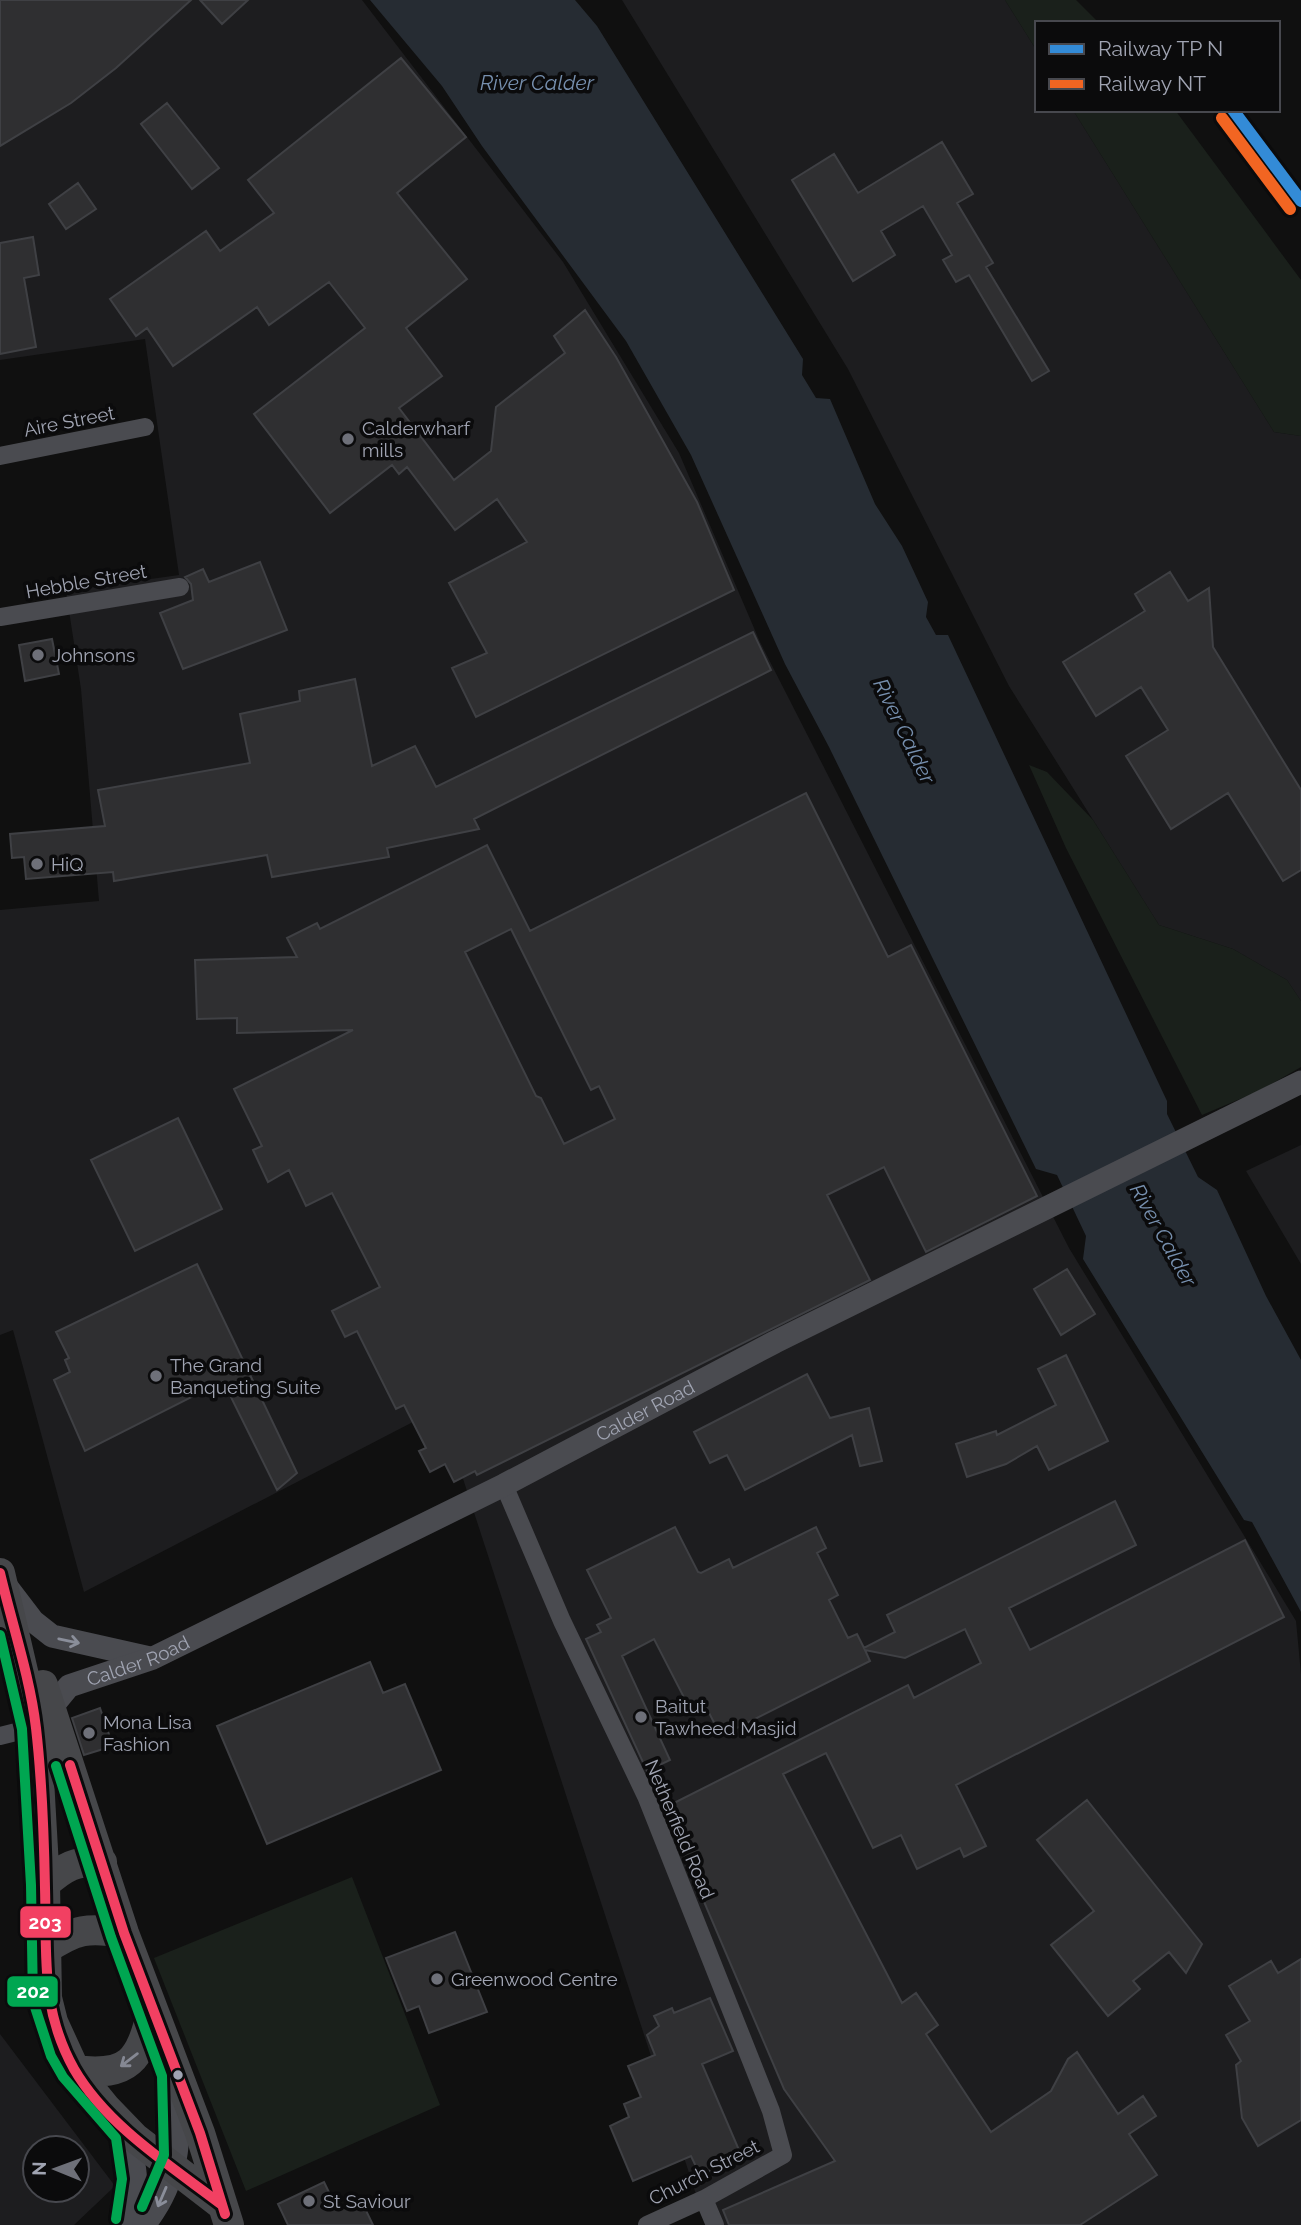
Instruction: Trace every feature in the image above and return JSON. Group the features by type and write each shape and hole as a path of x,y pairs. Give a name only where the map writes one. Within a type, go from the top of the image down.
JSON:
{"highway":[{"path":"1,1583 43,1718 102,1862 152,2011 200,2133 225,2215"},
{"path":"43,1718 47,1998 64,2050 75,2070 129,2133 174,2167 225,2215"},
{"path":"45,1884 64,1866 83,1861 102,1862"},
{"path":"46,1949 71,1933 94,1928 124,1933"},
{"path":"75,2070 102,2073 126,2064 143,2048 152,2011"}],"street":[{"name":"Aire Street","path":"0,456 145,427"},
{"name":"Hebble Street","path":"0,617 180,587"},
{"name":"Calder Road","path":"43,1718 69,1686 153,1658 504,1485 775,1342 1301,1082"},
{"name":"Netherfield Road","path":"504,1485 562,1621 646,1796 773,2117"},
{"path":"1,1583 33,1621 52,1636 153,1658"},
{"path":"0,1736 43,1718"},
{"path":"144,2225 157,2209 174,2167 180,2134 176,2073"},
{"name":"Church Street","path":"647,2225 704,2199 783,2155 773,2117"},
{"path":"129,2133 136,2179 133,2217 129,2225"},
{"path":"704,2199 715,2225"}],"shaded area":[{"path":"0,0 362,0 563,262 679,453 760,642 1069,1248 1296,1621 1301,1674 1301,2225 706,2225 440,1408 84,1592 13,1330 0,1335 0,910 99,901 81,689 66,591 179,575 145,339 0,360"},
{"path":"622,0 1005,0 1035,48 1035,112 1074,112 1274,432 1301,436 1301,1001 1287,980 1233,949 1159,925 1009,686 848,369"},
{"path":"1005,0 1076,0 1097,21 1035,21 1035,48"},
{"path":"1074,112 1176,112 1301,280 1301,436 1274,432"},
{"path":"1029,765 1047,772 1093,820 1159,925 1233,949 1287,980 1301,1001 1301,1067 1259,1091 1202,1115 1066,848"},
{"path":"1301,1145 1301,1264 1246,1171"},
{"path":"352,1877 440,2105 246,2191 154,1958"},
{"path":"0,2034 76,2134 21,2134 21,2204 91,2204 91,2154 115,2186 74,2225 0,2225"}],"water":[{"name":"River Calder","path":"370,0 575,0 597,26 803,359 802,375 816,398 830,399 875,504 902,546 928,602 926,617 936,635 948,635 1167,1101 1167,1114 1198,1177 1217,1190 1266,1296 1301,1360 1301,1612 1252,1522 1244,1520 1083,1259 1086,1236 1057,1175 1036,1169 829,747 785,664 691,455 626,341 482,146 442,86"}],"building":[{"path":"0,0 191,0 116,68 71,103 0,146"},
{"path":"200,0 248,0 222,24"},
{"path":"401,58 466,137 397,193 467,279 406,328 442,376 399,408 454,480 491,451 496,407 565,353 554,336 585,310 616,357 697,502 734,590 476,717 452,668 487,653 449,583 527,542 497,499 455,530 407,467 399,474 392,465 330,513 254,414 365,328 329,282 269,325 257,307 173,366 147,328 136,336 110,299 206,231 220,251 274,213 248,180"},
{"path":"167,103 219,168 192,189 141,124"},
{"path":"942,142 973,194 957,203 993,263 986,267 1049,371 1032,381 969,275 956,282 943,260 952,255 923,206 881,231 895,255 853,281 792,180 834,154 858,193"},
{"path":"78,183 96,209 66,229 49,204"},
{"path":"33,237 39,275 24,278 36,347 0,354 0,243"},
{"path":"260,562 287,630 183,669 160,613 193,600 191,584 185,577 203,569 209,582"},
{"path":"1170,572 1188,601 1209,588 1213,647 1301,790 1301,870 1283,881 1228,793 1171,829 1126,756 1168,730 1141,687 1096,716 1063,662 1145,611 1135,594"},
{"path":"753,632 771,670 474,819 479,829 387,848 389,857 272,877 267,855 114,881 113,872 26,879 24,857 12,858 10,834 105,826 98,790 250,763 240,714 300,701 299,691 355,679 372,766 415,746 436,787"},
{"name":"Johnsons","path":"52,639 59,674 25,681 19,645"},
{"path":"806,793 888,957 911,945 1037,1196 926,1252 884,1167 827,1195 870,1280 477,1475 475,1471 454,1482 445,1464 430,1472 419,1451 426,1448 404,1405 396,1409 357,1331 345,1337 332,1311 380,1287 332,1193 306,1206 289,1170 268,1182 253,1150 262,1146 234,1089 353,1030 237,1033 237,1018 197,1019 195,960 297,957 287,938 317,923 320,929 487,845 530,931","holes":["511,929 591,1090 599,1086 615,1119 564,1144 541,1098 536,1096 465,952"]},
{"path":"178,1118 222,1209 135,1251 91,1160"},
{"name":"The Grand Banqueting Suite","path":"197,1264 297,1473 277,1490 223,1381 85,1451 54,1380 70,1372 65,1360 69,1358 56,1332"},
{"path":"1067,1269 1095,1314 1061,1335 1034,1289"},
{"path":"1066,1355 1108,1441 1049,1470 1037,1446 1006,1464 967,1477 956,1444 996,1431 997,1435 1056,1405 1038,1369"},
{"path":"807,1374 830,1418 869,1408 882,1461 860,1466 852,1435 745,1490 727,1455 710,1463 694,1432"},
{"path":"1115,1501 1136,1545 1009,1608 1030,1650 1245,1540 1284,1617 956,1785 986,1846 964,1857 960,1848 917,1869 901,1835 873,1848 826,1753 783,1774 902,2003 916,1993 938,2025 926,2034 991,2132 1051,2091 1068,2059 1077,2052 1118,2114 1143,2096 1156,2116 1129,2134 1157,2175 1080,2225 729,2225 723,2210 835,2161 784,2089 664,1808 908,1685 914,1698 981,1663 965,1629 905,1658 865,1650 870,1661 721,1736 707,1709 693,1715 654,1639 622,1656 670,1760 647,1771 586,1639 601,1632 597,1625 611,1618 587,1570 675,1527 698,1572 701,1573 729,1559 733,1568 816,1527 826,1548 817,1553 838,1595 829,1600 848,1638 857,1634 864,1648 895,1632 887,1615"},
{"path":"370,1662 383,1693 405,1684 441,1770 267,1844 217,1726"},
{"name":"Mona Lisa Fashion","path":"100,1708 113,1746 84,1755 72,1718"},
{"path":"1087,1800 1202,1944 1186,1973 1169,1952 1133,1981 1140,1989 1108,2016 1051,1945 1094,1911 1037,1840"},
{"path":"455,1932 487,2012 429,2033 419,2006 407,2011 386,1958"},
{"path":"1301,1959 1301,2120 1258,2146 1242,2118 1236,2065 1241,2061 1226,2035 1250,2021 1229,1986 1271,1961 1278,1973"},
{"path":"710,1998 733,2051 702,2064 742,2157 700,2175 691,2156 633,2181 610,2126 629,2117 624,2104 641,2097 628,2066 655,2055 647,2035 659,2026 654,2016 672,2008 674,2013"},
{"name":"St Saviour","path":"324,2182 337,2209 360,2198 373,2225 288,2225 278,2204"}],"transit line":[{"path":"1234,112 1301,201"},
{"name":"203","path":"0,1573 25,1670 36,1728 43,1828 47,1981 55,2024 74,2069 104,2109 141,2144 222,2205"},
{"name":"202","path":"0,1635 22,1729 31,1885 33,2001 51,2056 63,2077 116,2138 122,2179 116,2219"},
{"name":"203","path":"70,1765 124,1933 200,2133 225,2214"},
{"name":"202","path":"56,1766 111,1937 162,2076 164,2155 142,2207"}],"rail line":[{"name":"NT","path":"1222,118 1290,209"}],"place":[{"name":"Calderwharf mills","path":"348,439"},
{"name":"Johnsons","path":"38,655"},
{"name":"HiQ","path":"37,864"},
{"name":"The Grand Banqueting Suite","path":"156,1376"},
{"name":"Baitut Tawheed Masjid","path":"641,1717"},
{"name":"Mona Lisa Fashion","path":"89,1733"},
{"name":"Greenwood Centre","path":"437,1979"},
{"name":"St Saviour","path":"309,2201"}]}
